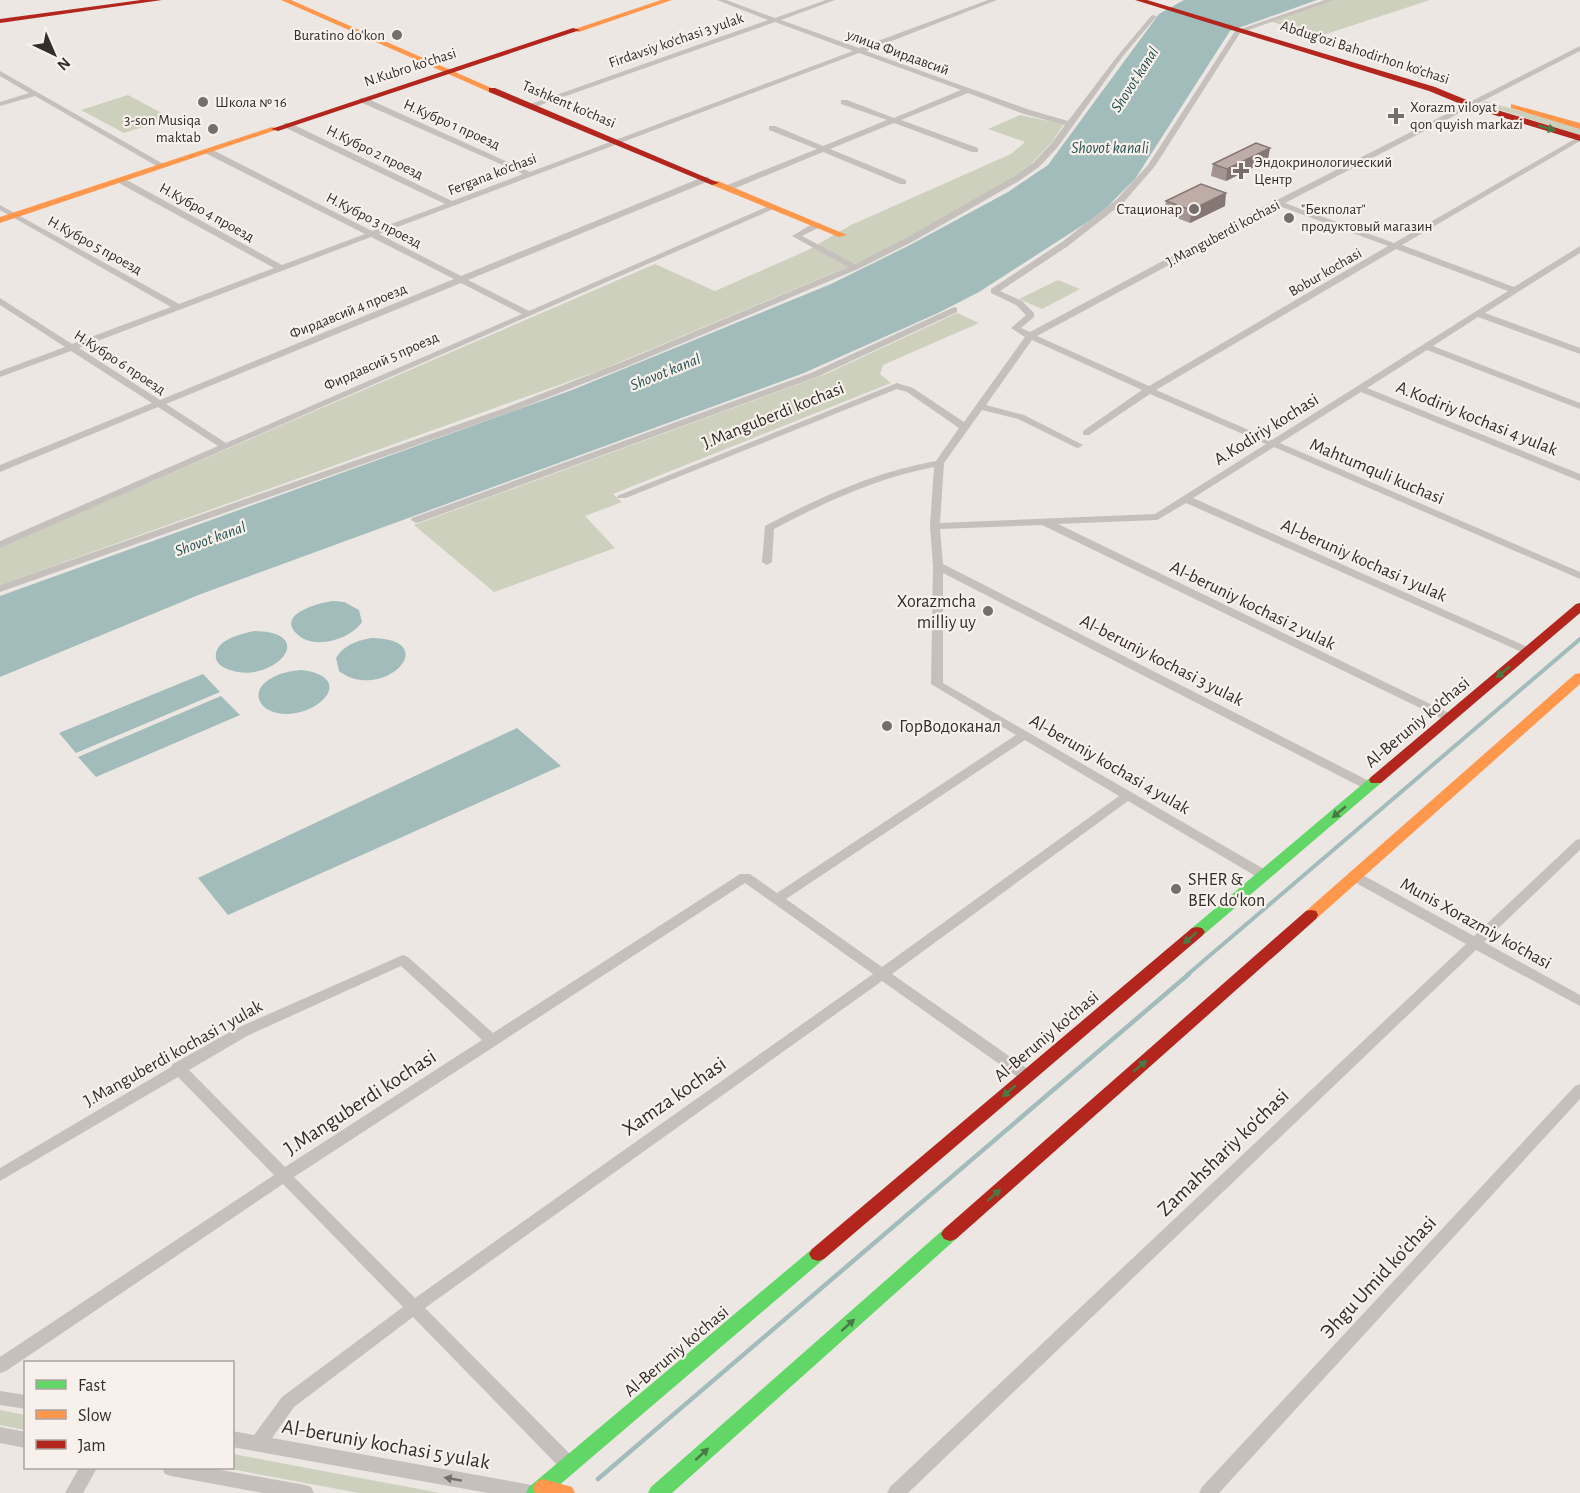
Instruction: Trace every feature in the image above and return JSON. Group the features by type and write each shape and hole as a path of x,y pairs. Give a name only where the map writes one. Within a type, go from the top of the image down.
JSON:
{"main road":[{"path":"0,21 158,0"},
{"name":"Tashkent ko'chasi","path":"285,0 529,106 842,235"},
{"name":"N.Kubro ko'chasi","path":"0,220 668,0"},
{"name":"Abdug’ozi Bahodirhon ko’chasi","path":"1139,0 1436,87 1485,98 1580,134"},
{"name":"Abdug’ozi Bahodirhon ko’chasi","path":"1151,0 1432,89 1472,105 1580,134"},
{"name":"Al-Beruniy ko’chasi","path":"537,1491 1580,607"},
{"path":"658,1493 1580,677"},
{"path":"537,1491 565,1493"}],"street":[{"name":"улица Фирдавсий","path":"720,0 966,91 1069,124"},
{"name":"Firdavsiy ko'chasi 3 yulak","path":"529,106 832,0"},
{"name":"Fergana ko'chasi","path":"0,374 994,0"},
{"path":"1030,336 1015,328 1031,315 1019,303 994,291 1065,244 1120,201 1150,166 1237,32 1331,0"},
{"path":"0,589 516,407 625,364 855,267 909,240 1016,179 1036,165 1054,146 1121,55 1154,16"},
{"name":"J.Manguberdi kochasi","path":"939,464 1030,336 1278,203 1580,48"},
{"path":"0,73 163,166"},
{"path":"728,188 966,91"},
{"path":"0,104 36,93"},
{"name":"Н.Кубро 1 проезд","path":"363,100 530,174"},
{"path":"844,102 975,150"},
{"name":"Н.Кубро 2 проезд","path":"287,125 451,204"},
{"path":"772,128 903,182"},
{"name":"Bobur kochasi","path":"1086,433 1149,390 1396,247 1580,134"},
{"name":"Н.Кубро 3 проезд","path":"208,151 527,313"},
{"name":"Фирдавсий 4 проезд","path":"0,469 706,179"},
{"name":"Н.Кубро 4 проезд","path":"120,180 281,268"},
{"path":"1278,203 1515,290"},
{"name":"Н.Кубро 5 проезд","path":"0,207 178,307"},
{"name":"Фирдавсий 5 проезд","path":"0,544 774,207"},
{"path":"817,225 795,236 855,267"},
{"name":"A.Kodiriy kochasi","path":"935,526 1157,517 1580,249"},
{"name":"Н.Кубро 6 проезд","path":"0,301 225,446"},
{"path":"416,520 814,375 954,310"},
{"path":"1478,314 1580,351"},
{"name":"Mahtumquli kuchasi","path":"1030,336 1149,390 1580,576"},
{"path":"1426,347 1580,406"},
{"name":"J.Manguberdi kochasi","path":"622,496 897,386 910,390 965,427"},
{"name":"A.Kodiriy kochasi 4 yulak","path":"1361,389 1580,478"},
{"path":"980,406 1022,417 1078,445"},
{"path":"767,562 769,528 837,494 907,468 939,464 935,526 938,566"},
{"name":"Al-beruniy kochasi 1 yulak","path":"1186,499 1528,651"},
{"name":"Al-beruniy kochasi 2 yulak","path":"1044,522 1449,718"},
{"name":"Al-beruniy kochasi 4 yulak","path":"938,566 937,684 1264,875"},
{"name":"Al-beruniy kochasi 3 yulak","path":"938,566 1369,786"},
{"path":"1025,735 777,899 1027,1076"},
{"name":"Xamza kochasi","path":"258,1444 288,1402 414,1307 882,974 1128,795"},
{"name":"Zamahshariy ko'chasi","path":"896,1493 1580,843"},
{"name":"Munis Xorazmiy ko'chasi","path":"1354,876 1580,1001"},
{"name":"J.Manguberdi kochasi","path":"0,1366 285,1175 745,877 777,899"},
{"name":"J.Manguberdi kochasi 1 yulak","path":"0,1175 242,1032 403,960 492,1041"},
{"path":"178,1068 569,1465"},
{"name":"Эhgu Umid ko’chasi","path":"1208,1493 1580,1090"},
{"path":"0,1398 24,1402"},
{"path":"0,1435 24,1440"},
{"name":"Al-beruniy kochasi 5 yulak","path":"234,1439 537,1491"},
{"path":"74,1493 87,1469"},
{"path":"181,1469 305,1493"}],"green space":[{"path":"1326,0 1430,0 1317,37 1267,20"},
{"path":"128,95 171,118 124,133 81,110"},
{"path":"1485,101 1580,128 1580,135 1481,104"},
{"path":"1020,115 1064,124 1051,143 1030,165 1009,180 864,260 601,370 0,585 0,547 655,264 715,291 808,250 851,225 1011,154 1025,142 988,129"},
{"path":"1058,280 1080,289 1042,309 1019,299"},
{"path":"957,313 979,323 883,365 880,374 891,383 613,494 622,502 585,516 615,548 494,592 414,525 826,374"},
{"path":"0,1410 24,1415 24,1430 0,1425"},
{"path":"234,1454 440,1493 359,1493 230,1469 234,1469"}],"water":[{"name":"Shovot kanali","path":"1184,0 1317,0 1230,31 1135,179 1100,214 979,292 938,313 804,373 201,594 0,677 0,596 572,390 831,284 910,245 1008,192 1048,165 1159,14"},
{"path":"334,601 344,602 359,610 362,622 349,634 330,641 311,641 296,633 292,620 297,614 312,606"},
{"path":"254,631 274,634 285,640 287,648 274,665 246,673 230,670 218,663 216,652 223,643 235,636"},
{"path":"371,638 393,641 404,648 405,658 399,667 388,675 373,680 356,679 339,671 336,658 343,650 355,642"},
{"path":"301,670 318,674 327,681 329,689 325,697 317,705 305,711 291,714 277,713 265,708 259,699 260,688 264,683 281,674"},
{"path":"203,674 220,692 76,753 59,733"},
{"path":"221,696 240,715 96,777 78,757"},
{"path":"517,728 561,766 228,915 198,878"}],"building":[{"path":"1256,143 1270,148 1227,169 1213,164"},
{"path":"1201,184 1226,193 1191,210 1166,201"}],"waterway":[{"path":"1187,975 1580,639"},
{"path":"598,1479 1189,974"}],"traffic: fast":[{"path":"1197,932 1376,780"},
{"path":"658,1493 950,1234"},
{"path":"536,1493 818,1254"}],"traffic: slow":[{"path":"285,0 492,90"},
{"path":"576,30 668,0"},
{"path":"1514,106 1580,126"},
{"path":"0,220 275,129"},
{"path":"715,183 842,235"},
{"path":"1311,915 1580,677"},
{"path":"543,1488 565,1493"}],"traffic: jam":[{"path":"0,21 158,0"},
{"path":"1139,0 1432,89 1471,105 1580,138"},
{"path":"275,129 576,30"},
{"path":"492,90 715,183"},
{"path":"1376,780 1580,607"},
{"path":"950,1234 1311,915"},
{"path":"818,1254 1197,932"}],"place":[{"name":"Buratino do'kon","path":"397,35"},
{"name":"Школа № 16","path":"203,102"},
{"name":"Xorazm viloyat qon quyish markazi","path":"1396,116"},
{"name":"3-son Musiqa maktab","path":"213,129"},
{"name":"Эндокринологический Центр","path":"1241,171"},
{"name":"Стационар","path":"1194,209"},
{"name":"\"Бекполат\" продуктовый магазин","path":"1289,218"},
{"name":"Xorazmcha milliy uy","path":"988,611"},
{"name":"ГорВодоканал","path":"887,726"},
{"name":"SHER & BEK do'kon","path":"1176,889"}],"water label":[{"name":"Shovot kanal","path":"1134,79"},
{"name":"Shovot kanal","path":"665,371"},
{"name":"Shovot kanal","path":"210,538"}]}
